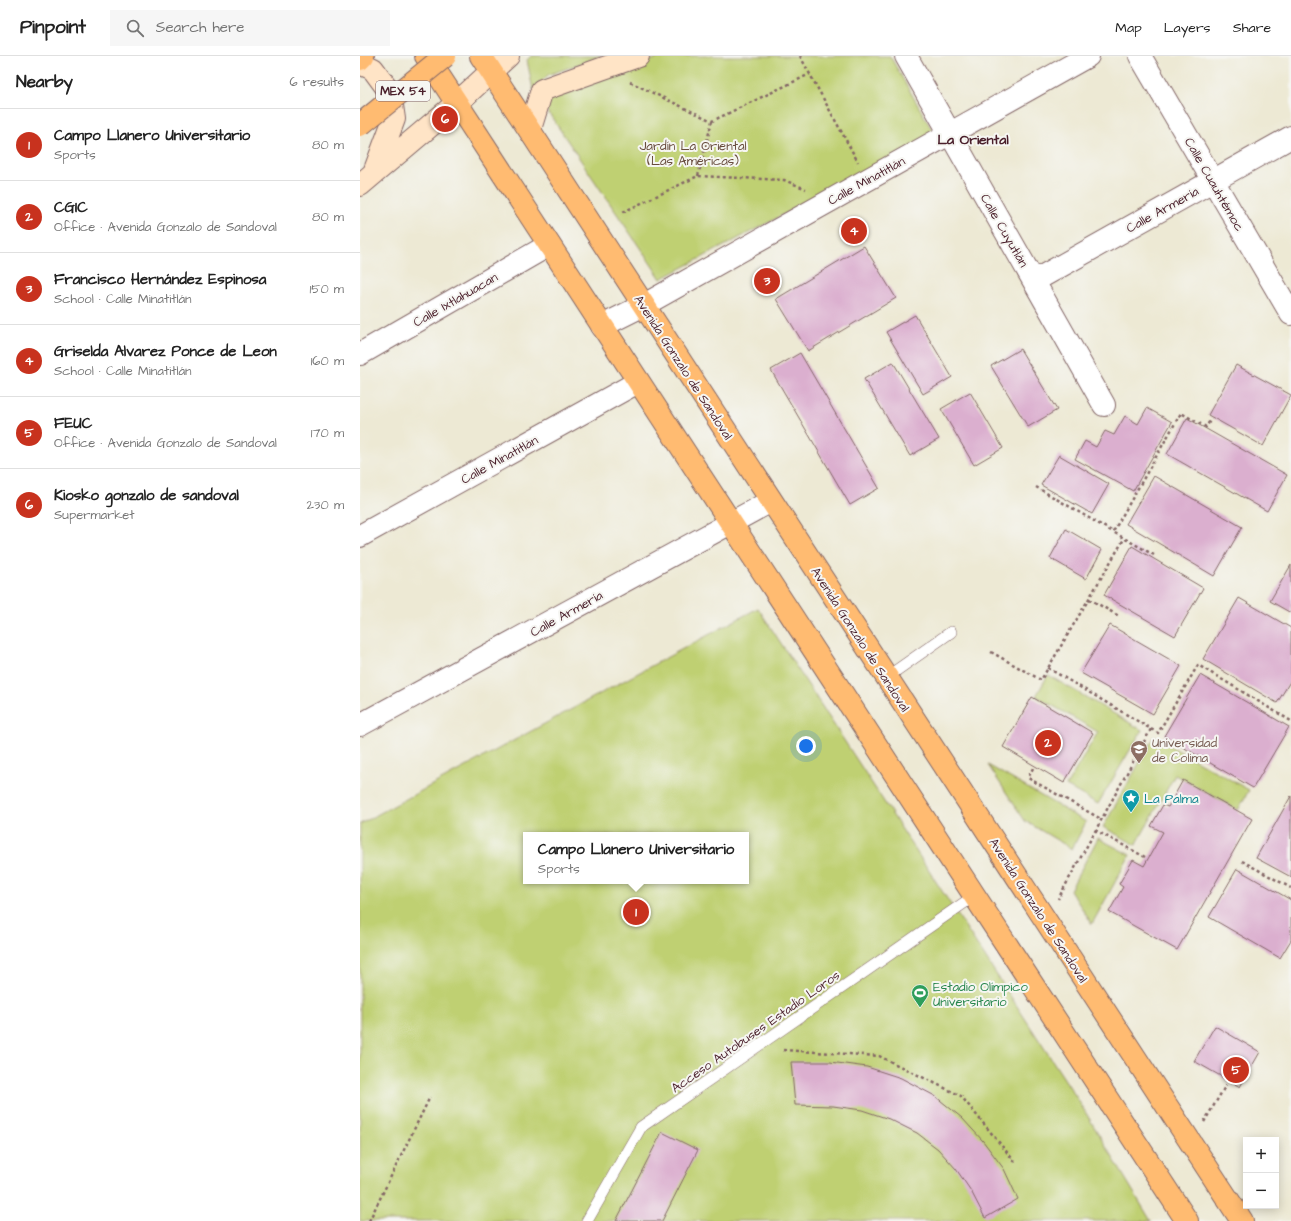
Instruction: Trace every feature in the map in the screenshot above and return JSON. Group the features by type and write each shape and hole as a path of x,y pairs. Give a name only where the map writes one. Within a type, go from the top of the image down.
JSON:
{"main road":[{"path":"360,59 363,56"},
{"path":"426,56 1186,1221"},
{"name":"MEX 54","path":"360,125 445,56"},
{"name":"Avenida Gonzalo de Sandoval","path":"486,64 530,129 771,501 1242,1221"}],"street":[{"path":"367,179 457,103 486,64 508,56"},
{"path":"530,129 542,90 638,56"},
{"name":"Calle Cuyutlán","path":"906,56 1104,405"},
{"name":"Calle Minatitlán","path":"602,326 644,305 1088,56"},
{"name":"Calle Cuauhtémoc","path":"1140,56 1291,312"},
{"path":"360,63 373,69 390,92 394,119 367,179"},
{"name":"Calle Armería","path":"1034,281 1291,137"},
{"name":"Calle Ixtlahuacan","path":"360,354 549,245"},
{"name":"Calle Minatitlán","path":"360,536 638,382"},
{"name":"Calle Armería","path":"360,725 771,501"}],"lane":[{"path":"886,677 951,632"},
{"name":"Acceso Autobuses Estadio Loros","path":"587,1221 641,1127 974,896"}],"path":[{"path":"800,56 858,162"},
{"path":"712,121 810,74"},
{"path":"625,80 712,121"},
{"path":"698,176 712,121"},
{"path":"623,212 698,176 784,180 810,190"},
{"path":"1113,532 1181,413 1206,427 1211,419"},
{"path":"1036,487 1154,556"},
{"path":"991,652 1041,680 1124,539"},
{"path":"1089,599 1118,616"},
{"path":"1048,668 1158,733 1198,665 1291,720"},
{"path":"1045,920 1151,729"},
{"path":"1034,768 1028,778 1101,819"},
{"path":"1095,830 1145,857"},
{"path":"1242,861 1291,888"},
{"path":"778,1053 785,1049 879,1056 961,1096 1016,1162"},
{"path":"1191,1143 1226,1085"},
{"path":"369,1221 430,1097"}],"green space":[{"path":"531,56 602,56 548,75 533,90 527,60"},
{"name":"Jardín La Oriental (Las Américas)","path":"663,56 890,56 935,135 661,279 546,109 549,98"},
{"path":"758,608 1078,1100 1151,1221 360,1221 360,824"},
{"path":"1048,675 1142,730 1098,804 1066,786 1098,732 1036,696"},
{"path":"1154,737 1249,790 1238,810 1175,775 1136,845 1103,827"},
{"path":"988,765 1086,822 1072,849 1025,821"},
{"path":"1098,838 1130,855 1092,924 1070,890"}],"building":[{"path":"864,246 896,298 808,351 776,299"},
{"path":"915,315 952,377 923,394 886,332"},
{"path":"1020,349 1057,410 1028,427 991,366"},
{"path":"800,353 879,488 850,505 771,370"},
{"path":"893,362 939,439 910,456 864,379"},
{"path":"1236,365 1291,395 1263,446 1208,415"},
{"path":"970,392 1003,448 974,465 941,409"},
{"path":"1147,408 1172,422 1133,491 1075,459 1085,441 1096,447 1105,431 1114,435 1125,416 1138,424"},
{"path":"1187,418 1287,475 1267,511 1167,454"},
{"path":"1059,455 1109,484 1092,514 1041,485"},
{"path":"1154,476 1242,527 1214,576 1126,524"},
{"path":"1066,529 1102,550 1086,579 1050,558"},
{"path":"1132,546 1203,588 1175,636 1104,595"},
{"path":"1291,565 1291,613 1270,601"},
{"path":"1239,598 1291,628 1291,680 1277,703 1203,659"},
{"path":"1110,625 1181,666 1153,714 1081,673"},
{"path":"1200,675 1289,727 1253,788 1164,736"},
{"path":"1032,697 1093,733 1064,783 1003,747"},
{"path":"1183,780 1252,819 1177,950 1109,912 1123,887 1119,884 1133,860 1144,866 1163,832 1151,826 1163,805 1168,807"},
{"path":"1291,796 1291,877 1256,858"},
{"path":"1237,869 1291,900 1291,940 1280,958 1209,917"},
{"path":"1215,1026 1260,1052 1240,1087 1194,1061"},
{"path":"791,1062 830,1062 867,1067 901,1078 935,1096 962,1118 983,1141 1004,1169 1018,1199 985,1218 971,1191 956,1169 938,1149 917,1133 889,1119 862,1110 833,1106 795,1105"},
{"path":"662,1132 698,1150 662,1221 616,1221"}],"place":[{"name":"Kiosko gonzalo de sandoval","path":"445,119"},
{"name":"Griselda Alvarez Ponce de Leon","path":"854,231"},
{"name":"Francisco Hernández Espinosa","path":"767,281"},
{"name":"CGIC","path":"1048,743"},
{"name":"Universidad de Colima","path":"1139,764"},
{"name":"La Palma","path":"1131,813"},
{"name":"Campo Llanero Universitario","path":"636,912"},
{"name":"Estadio Olímpico Universitario","path":"920,1008"},
{"name":"FEUC","path":"1236,1070"}],"district":[{"name":"La Oriental","path":"973,139"}]}
